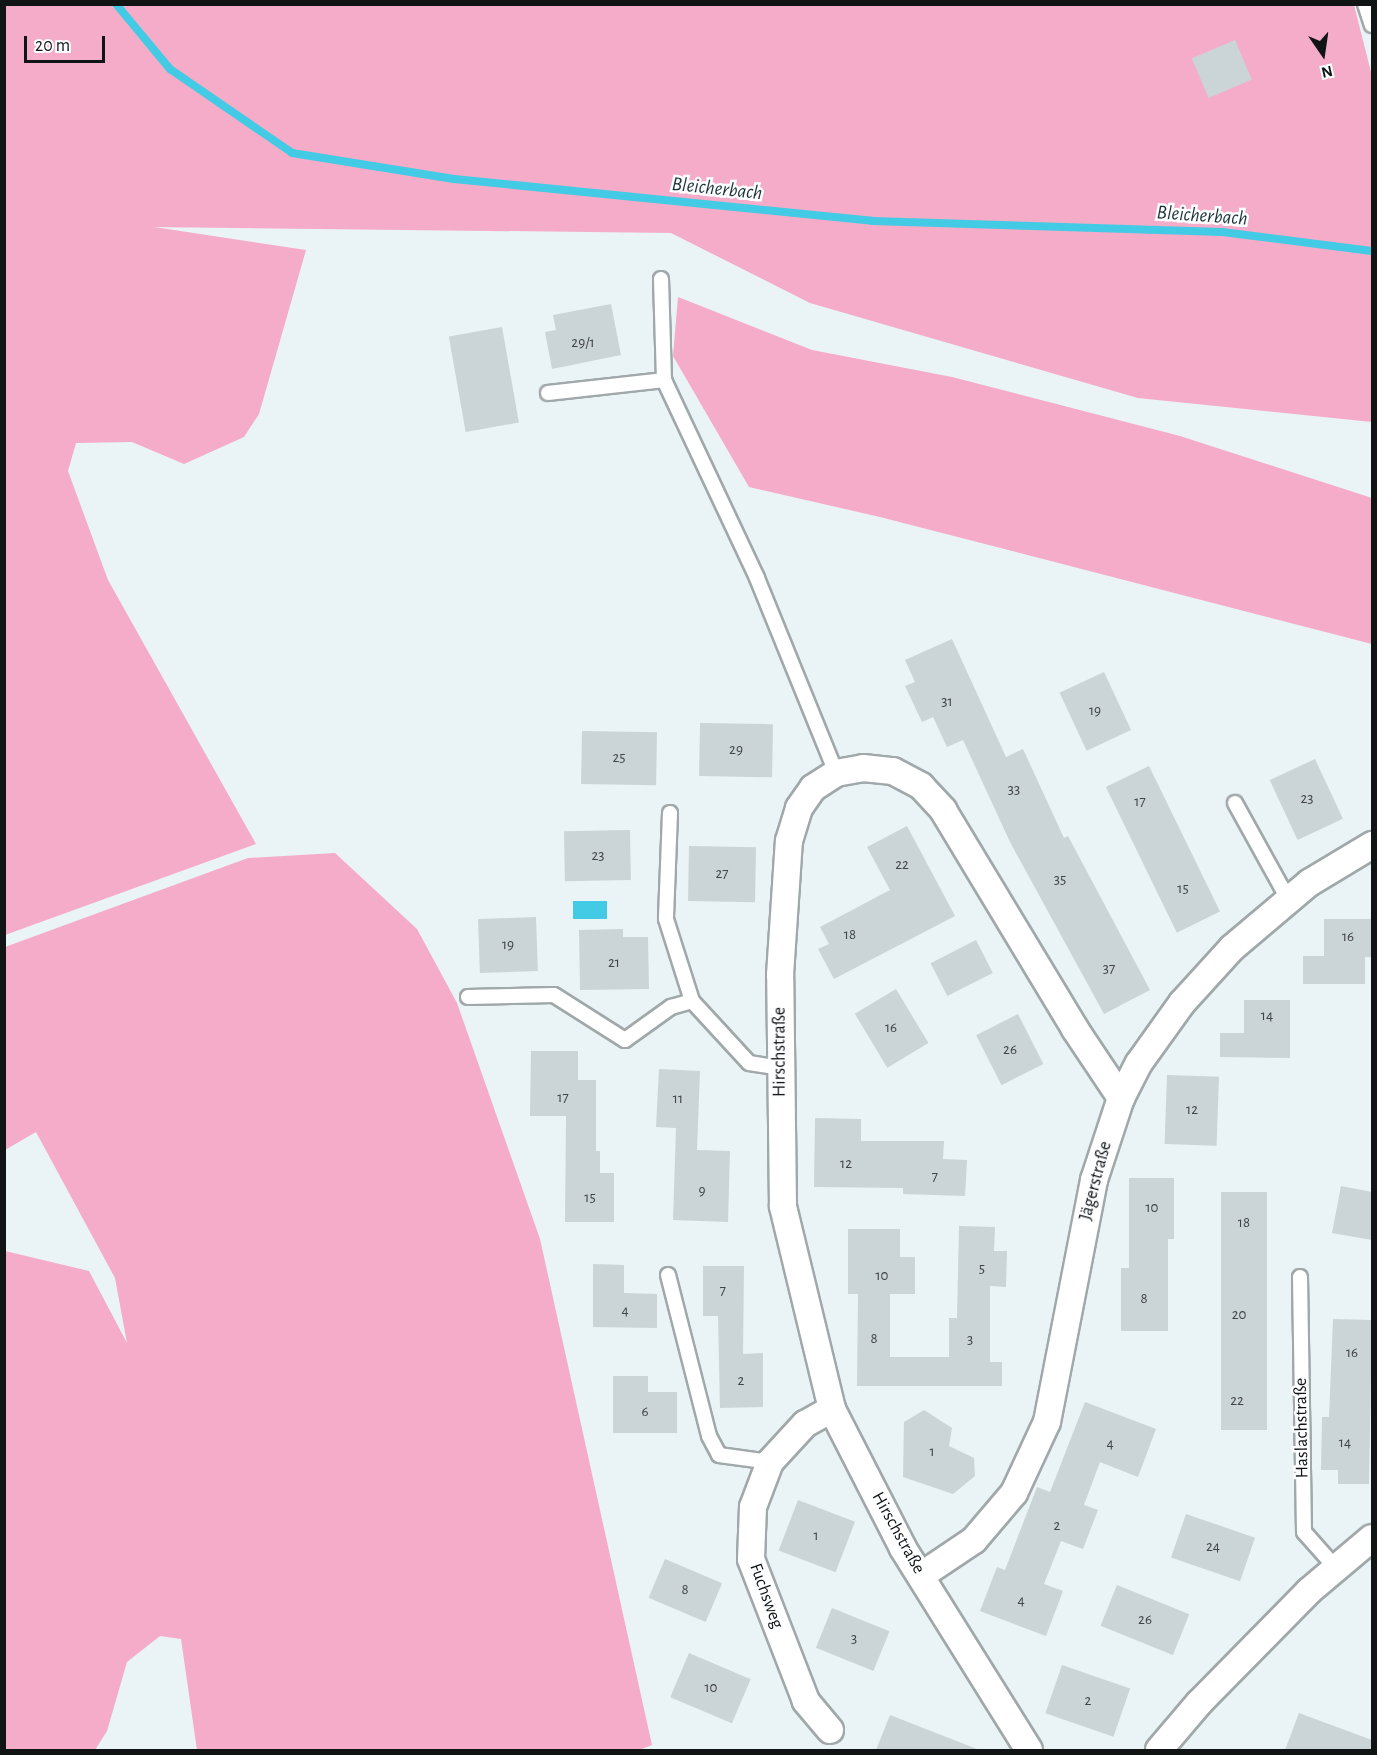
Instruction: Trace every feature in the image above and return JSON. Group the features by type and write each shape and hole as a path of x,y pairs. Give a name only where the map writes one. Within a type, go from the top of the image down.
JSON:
{"street":[{"name":"Hirschstraße","path":"1029,1750 922,1575 903,1548 832,1409 783,1206 779,1068 789,841 799,808 813,788 836,773 863,768 893,771 921,786 943,810 1074,1029 1121,1098"},
{"name":"Jägerstraße","path":"922,1575 974,1540 1014,1493 1047,1422 1091,1192 1121,1098 1139,1063 1182,1004 1232,948 1309,883 1372,844"},
{"name":"Fuchsweg","path":"830,1730 806,1701 751,1559 753,1507 770,1462 805,1424 832,1409"},
{"path":"1159,1750 1199,1703 1335,1567 1372,1538"}],"lane":[{"path":"1365,4 1372,26"},
{"path":"661,279 664,380 757,578 836,773"},
{"path":"548,393 664,380"},
{"path":"1235,803 1275,882 1289,901"},
{"path":"670,813 666,919 692,1001 749,1064 779,1068"},
{"path":"468,997 554,995 625,1040 671,1007 692,1001"},
{"path":"668,1275 709,1436 719,1455 770,1462"},
{"name":"Haslachstraße","path":"1300,1277 1304,1532 1335,1567"}],"shaded area":[{"path":"5,5 1354,5 1372,76 1372,422 1138,398 810,303 671,233 154,227 306,250 259,414 244,437 184,464 132,442 76,443 68,471 108,580 256,844 5,935"},
{"path":"678,297 812,350 952,377 1180,436 1372,498 1372,644 880,517 749,487 673,356"},
{"path":"335,853 417,929 457,1003 540,1239 652,1745 639,1750 197,1750 181,1639 160,1636 127,1662 107,1731 95,1750 5,1750 5,1251 89,1271 127,1343 115,1278 36,1132 5,1150 5,947 248,858"}],"water":[{"path":"573,901 607,901 607,919 573,919"}],"building":[{"path":"1235,40 1252,80 1209,98 1192,58"},
{"path":"611,304 621,355 552,369 545,332 556,330 553,315"},
{"path":"502,327 519,423 466,432 449,336"},
{"path":"952,639 1006,757 1023,749 1064,838 1068,836 1150,990 1104,1014 1010,842 963,740 947,747 933,717 922,722 905,686 915,682 905,660"},
{"path":"1104,672 1131,730 1087,751 1060,693"},
{"path":"700,723 773,724 772,777 699,776"},
{"path":"582,731 657,732 656,785 581,784"},
{"path":"1315,759 1343,819 1298,840 1270,780"},
{"path":"1149,766 1220,912 1177,933 1106,787"},
{"path":"907,826 955,916 834,979 818,949 829,944 820,927 890,890 867,847"},
{"path":"630,830 631,880 565,881 564,831"},
{"path":"689,846 756,847 755,902 688,901"},
{"path":"536,917 538,971 480,973 478,919"},
{"path":"1324,919 1372,919 1372,957 1365,957 1365,984 1303,984 1303,956 1324,956"},
{"path":"623,929 623,937 648,937 649,989 580,990 579,930"},
{"path":"976,940 993,973 947,996 931,963"},
{"path":"896,989 928,1043 887,1068 855,1014"},
{"path":"1244,1000 1290,1000 1290,1058 1220,1057 1220,1033 1244,1033"},
{"path":"1018,1014 1043,1064 1002,1085 976,1035"},
{"path":"531,1051 578,1051 578,1080 596,1080 596,1151 600,1151 600,1173 614,1173 614,1222 565,1222 566,1116 530,1116"},
{"path":"659,1069 700,1071 697,1150 730,1151 728,1222 673,1220 676,1128 656,1127"},
{"path":"1167,1075 1219,1077 1217,1146 1165,1144"},
{"path":"815,1118 861,1119 861,1141 944,1141 943,1159 967,1160 965,1196 903,1194 903,1188 814,1187"},
{"path":"1129,1178 1174,1178 1174,1239 1168,1239 1168,1331 1121,1331 1121,1268 1129,1268"},
{"path":"1341,1186 1372,1192 1372,1240 1332,1233"},
{"path":"1221,1192 1267,1192 1267,1430 1221,1430"},
{"path":"959,1226 995,1227 994,1251 1007,1251 1006,1287 990,1286 990,1362 1002,1362 1002,1386 857,1386 858,1294 848,1294 848,1229 900,1229 900,1257 915,1257 915,1294 890,1294 890,1357 949,1357 949,1318 957,1318"},
{"path":"593,1264 624,1265 624,1293 657,1294 657,1328 593,1327"},
{"path":"703,1266 744,1266 743,1354 763,1353 763,1407 720,1408 718,1316 703,1316"},
{"path":"1333,1319 1372,1320 1369,1484 1338,1484 1338,1470 1321,1470 1322,1417 1329,1417"},
{"path":"613,1376 648,1376 648,1392 677,1392 677,1433 613,1433"},
{"path":"1085,1402 1156,1429 1138,1477 1100,1462 1084,1505 1098,1510 1083,1549 1061,1541 1044,1584 1063,1591 1046,1636 980,1611 997,1567 1005,1570 1037,1487 1050,1492"},
{"path":"924,1410 952,1428 949,1446 974,1458 975,1476 953,1494 903,1477 904,1422"},
{"path":"798,1500 855,1522 836,1572 779,1550"},
{"path":"1186,1514 1255,1538 1240,1581 1171,1557"},
{"path":"665,1559 722,1583 706,1622 649,1598"},
{"path":"1117,1585 1189,1614 1173,1655 1101,1626"},
{"path":"832,1608 889,1631 873,1671 816,1648"},
{"path":"689,1653 751,1679 732,1723 670,1697"},
{"path":"1062,1665 1130,1688 1113,1737 1045,1713"},
{"path":"1299,1713 1372,1740 1372,1750 1285,1750"},
{"path":"890,1715 977,1749 977,1750 876,1750"}],"waterway":[{"name":"Bleicherbach","path":"116,4 170,69 292,153 454,179 872,221 1222,232 1372,251"}]}
